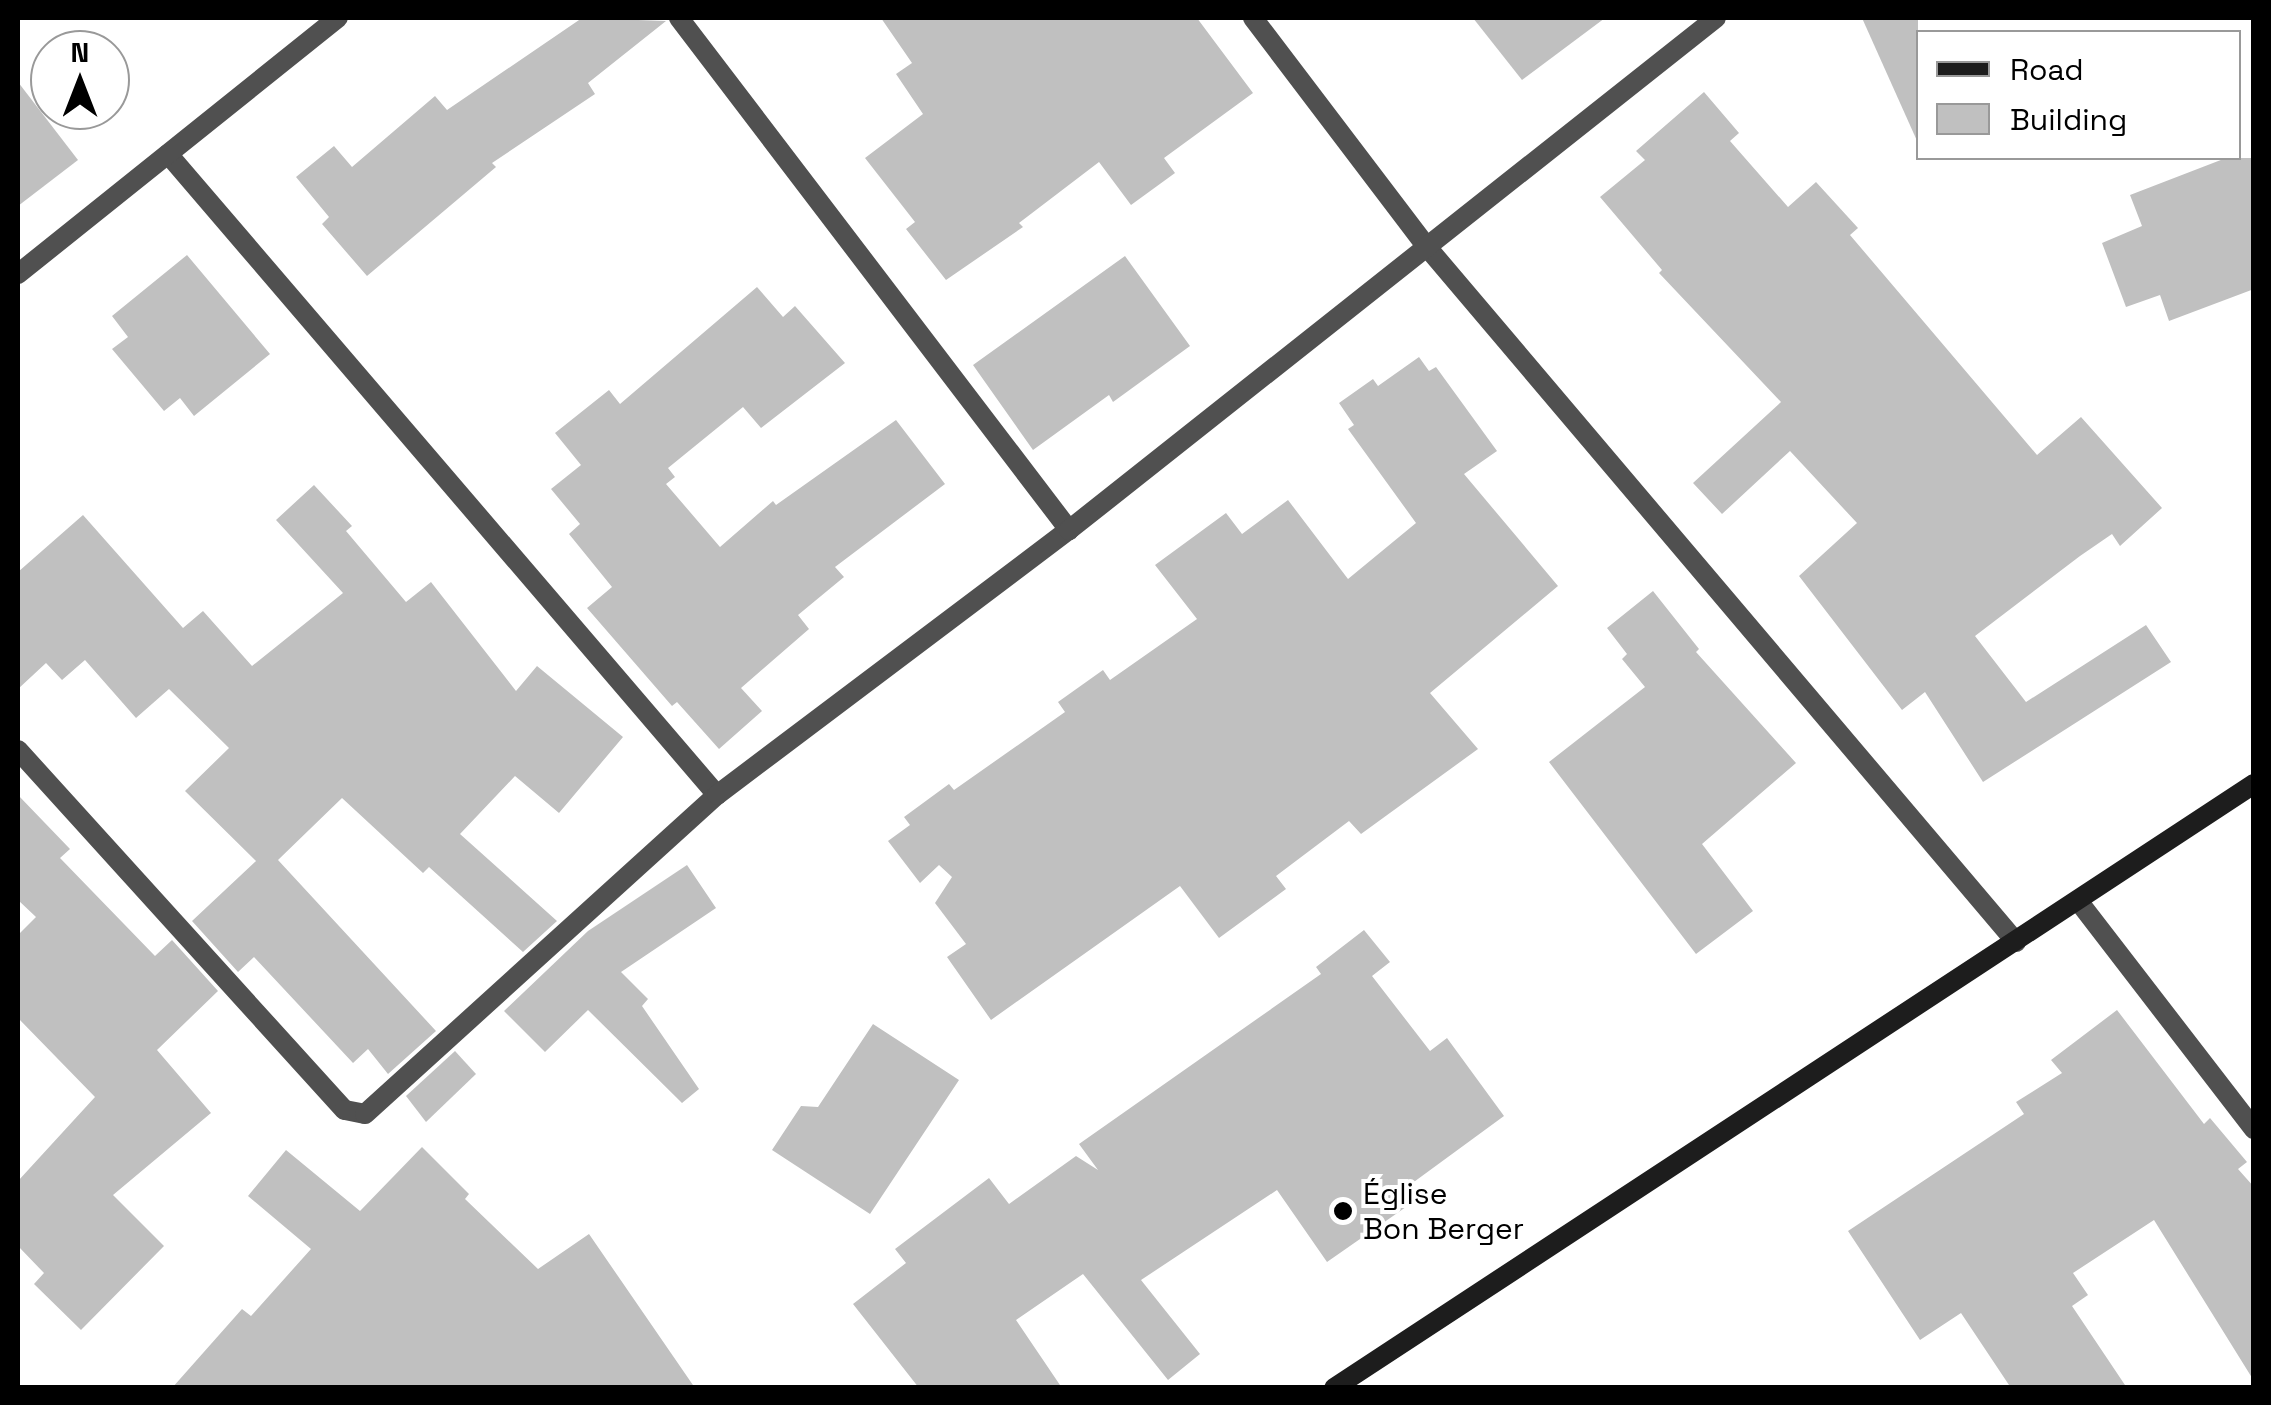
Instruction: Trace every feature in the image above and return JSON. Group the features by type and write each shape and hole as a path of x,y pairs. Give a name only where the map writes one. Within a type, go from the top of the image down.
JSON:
{"street":[{"path":"18,274 338,18"},
{"path":"680,18 1069,530"},
{"path":"1253,18 1427,247 2016,942"},
{"path":"18,750 354,1115 365,1114 717,795 1069,530 1716,18"},
{"path":"168,154 717,795"},
{"path":"1334,1388 2254,784"},
{"path":"2079,902 2254,1129"}],"building":[{"path":"582,18 666,21 588,83 595,94 492,163 496,167 367,276 322,224 329,217 296,177 334,146 352,167 435,96 447,110"},
{"path":"881,18 1197,18 1253,93 1164,158 1175,173 1131,205 1099,162 1019,223 1023,227 946,280 906,229 915,222 865,158 923,114 896,74 912,63"},
{"path":"1473,18 1605,18 1522,80"},
{"path":"1862,18 1918,18 1916,139"},
{"path":"18,82 30,98 30,130 55,130 78,160 18,206"},
{"path":"1704,92 1739,133 1730,141 1788,207 1816,182 1858,228 1850,235 2037,455 2081,417 2162,508 2120,546 2112,534 1975,636 2026,702 2146,625 2171,662 1983,782 1925,692 1902,710 1799,576 1857,523 1790,451 1722,514 1693,483 1781,402 1659,273 1662,270 1600,197 1645,160 1636,151"},
{"path":"2254,158 2254,289 2169,321 2160,295 2126,307 2102,243 2142,226 2130,195 2221,160"},
{"path":"187,255 270,354 194,416 180,398 164,411 112,349 128,337 112,316"},
{"path":"1125,256 1190,346 1113,402 1109,395 1033,450 973,365"},
{"path":"757,287 783,317 795,306 845,363 761,428 743,407 668,468 675,477 666,484 720,547 773,501 776,505 896,420 945,484 835,567 844,577 798,615 809,629 741,688 762,711 719,749 677,702 672,706 587,608 612,587 569,534 580,524 551,489 581,465 555,433 609,390 620,404"},
{"path":"1419,357 1429,371 1436,367 1497,451 1464,474 1558,586 1430,693 1478,749 1361,834 1349,821 1276,876 1286,889 1219,938 1180,886 991,1020 947,957 966,944 935,903 952,877 939,865 920,883 888,841 910,825 904,817 949,784 954,790 1065,712 1058,702 1103,670 1110,680 1197,619 1155,565 1226,513 1242,534 1288,500 1348,579 1416,523 1348,429 1354,425 1339,403 1373,379 1378,386"},
{"path":"314,485 352,526 346,531 406,602 431,582 516,691 537,666 623,737 559,813 515,776 460,834 557,921 523,952 429,867 423,873 342,798 278,860 436,1031 388,1074 368,1049 353,1063 254,957 238,972 192,921 256,861 185,791 229,748 169,689 136,718 85,660 62,680 46,663 18,689 18,572 83,515 183,628 203,611 252,666 343,593 276,520"},
{"path":"1653,591 1699,649 1696,652 1796,763 1702,844 1753,911 1696,954 1549,762 1645,687 1622,659 1627,654 1607,628"},
{"path":"18,795 70,849 60,858 155,956 172,940 218,991 157,1050 211,1113 113,1195 164,1246 81,1330 34,1284 44,1273 18,1246 18,1181 95,1097 18,1018 18,935 36,917 18,900"},
{"path":"687,865 716,908 621,972 648,999 642,1006 699,1089 682,1103 588,1010 545,1052 504,1011 588,931"},
{"path":"1364,930 1390,962 1372,976 1430,1051 1447,1038 1504,1116 1407,1187 1416,1200 1327,1262 1277,1190 1141,1280 1200,1354 1168,1380 1083,1274 1016,1320 1062,1388 919,1388 853,1304 906,1263 895,1249 989,1178 1009,1204 1076,1156 1098,1170 1079,1144 1321,974 1316,967"},
{"path":"2117,1010 2204,1124 2210,1118 2247,1162 2238,1169 2254,1187 2254,1381 2154,1220 2073,1273 2088,1295 2072,1306 2127,1388 2011,1388 1961,1313 1920,1340 1848,1231 2024,1114 2016,1102 2062,1073 2051,1060"},
{"path":"873,1024 959,1080 870,1214 772,1150 801,1106 818,1107"},
{"path":"455,1051 476,1074 426,1122 406,1096"},
{"path":"422,1147 469,1194 465,1199 538,1269 589,1234 695,1388 172,1388 242,1309 251,1316 311,1249 248,1196 286,1150 360,1211"}],"place":[{"name":"Église Bon Berger","path":"1343,1211"}]}
